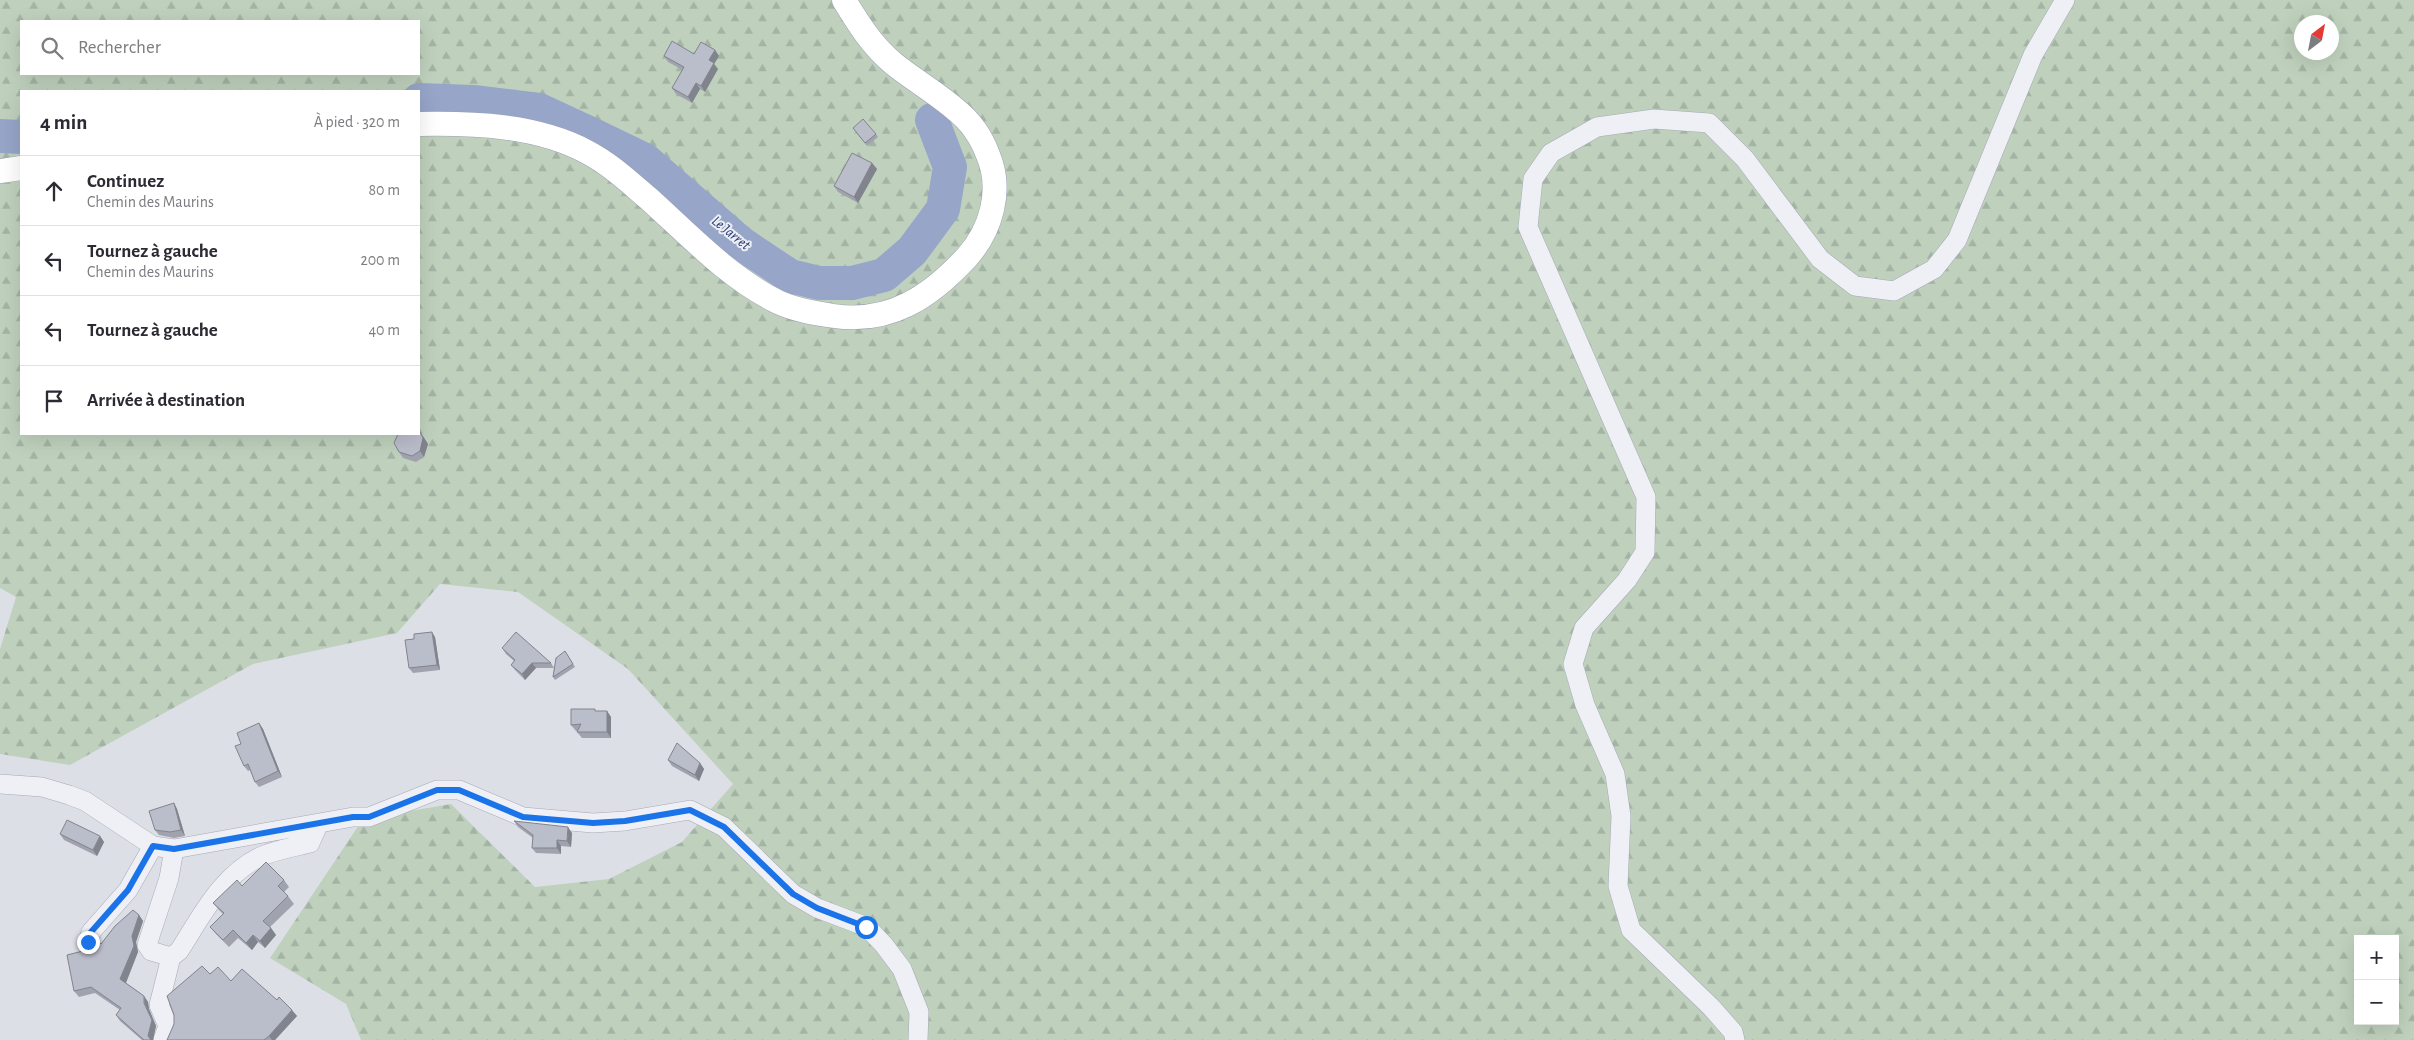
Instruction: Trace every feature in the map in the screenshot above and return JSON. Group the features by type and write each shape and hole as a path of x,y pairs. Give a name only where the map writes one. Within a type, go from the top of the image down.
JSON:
{"main road":[{"path":"420,124 509,128 549,138 586,151 617,171 743,281 779,302 813,313 852,319 888,314 919,299 952,273 976,247 990,218 996,185 989,157 975,129 949,105 892,62 866,36 844,0"},
{"path":"0,171 20,168"}],"street":[{"path":"1736,1040 1733,1032 1711,1006 1631,930 1618,886 1621,816 1615,774 1585,705 1573,664 1584,628 1627,580 1645,552 1646,496 1528,227 1533,179 1551,153 1597,127 1654,119 1709,124 1745,159 1820,259 1855,286 1894,291 1934,269 1957,240 2033,55 2064,0"},
{"path":"0,784 42,787 84,801 153,846 174,849 353,817 369,817 437,790 459,790 523,817 584,822 625,821 690,810 724,827 793,894 817,908 860,923 872,933 902,969 919,1012 918,1040"},
{"path":"163,1040 168,1026 160,1005 172,957 220,888 244,867 262,856 310,843 319,823"},
{"path":"88,942 91,932 128,890 153,846"},
{"path":"172,957 151,951 148,945 168,878 174,849"}],"green space":[{"path":"0,0 2414,0 2414,1040 361,1040 346,1004 270,958 363,819 451,804 535,887 609,879 682,842 733,784 628,669 518,592 440,584 397,633 253,664 70,765 0,754 0,649 16,597 0,588"}],"building":[{"path":"672,41 694,54 701,42 715,50 709,60 714,63 701,86 696,83 688,97 672,88 684,67 664,56"},
{"path":"863,119 876,134 865,143 853,128"},
{"path":"852,153 872,163 854,197 834,186"},
{"path":"420,432 423,438 420,451 412,456 399,452 394,443 398,435 420,435"},
{"path":"432,632 437,665 409,668 405,640 414,639 414,634"},
{"path":"516,632 551,663 532,663 522,674 511,665 515,660 502,648"},
{"path":"565,651 573,664 553,677 556,658"},
{"path":"571,709 607,711 607,732 577,732 581,724 571,725"},
{"path":"259,723 278,771 255,782 248,764 244,766 235,746 241,744 237,733"},
{"path":"677,743 700,763 695,775 668,760"},
{"path":"174,803 181,830 170,832 155,830 149,811"},
{"path":"67,820 100,836 93,850 60,834"},
{"path":"514,821 568,827 567,841 557,840 557,848 532,848 533,835"},
{"path":"266,862 284,880 278,886 288,896 263,921 271,928 260,941 253,935 246,943 233,930 223,940 210,927 224,913 213,903 237,880 242,886"},
{"path":"133,910 139,915 132,936 134,946 120,979 144,996 144,1003 152,1020 148,1036 151,1040 144,1040 116,1015 121,1008 91,987 74,991 67,955 87,950 95,939 101,944 115,926"},
{"path":"202,966 210,974 218,967 231,981 242,969 277,1000 279,997 292,1010 264,1040 167,1040 174,1024 174,1015 167,996"}],"waterway":[{"name":"Le Jarret","path":"420,100 473,102 539,110 645,160 742,244 790,276 819,283 852,283 884,275 912,251 943,209 950,167 932,120"},
{"name":"Le Jarret","path":"0,136 20,137"}],"route":[{"path":"88,942 91,932 128,890 153,846 174,849 353,817 369,817 437,790 459,790 523,817 593,823 625,821 690,810 724,827 793,894 817,908 866,927"}]}
